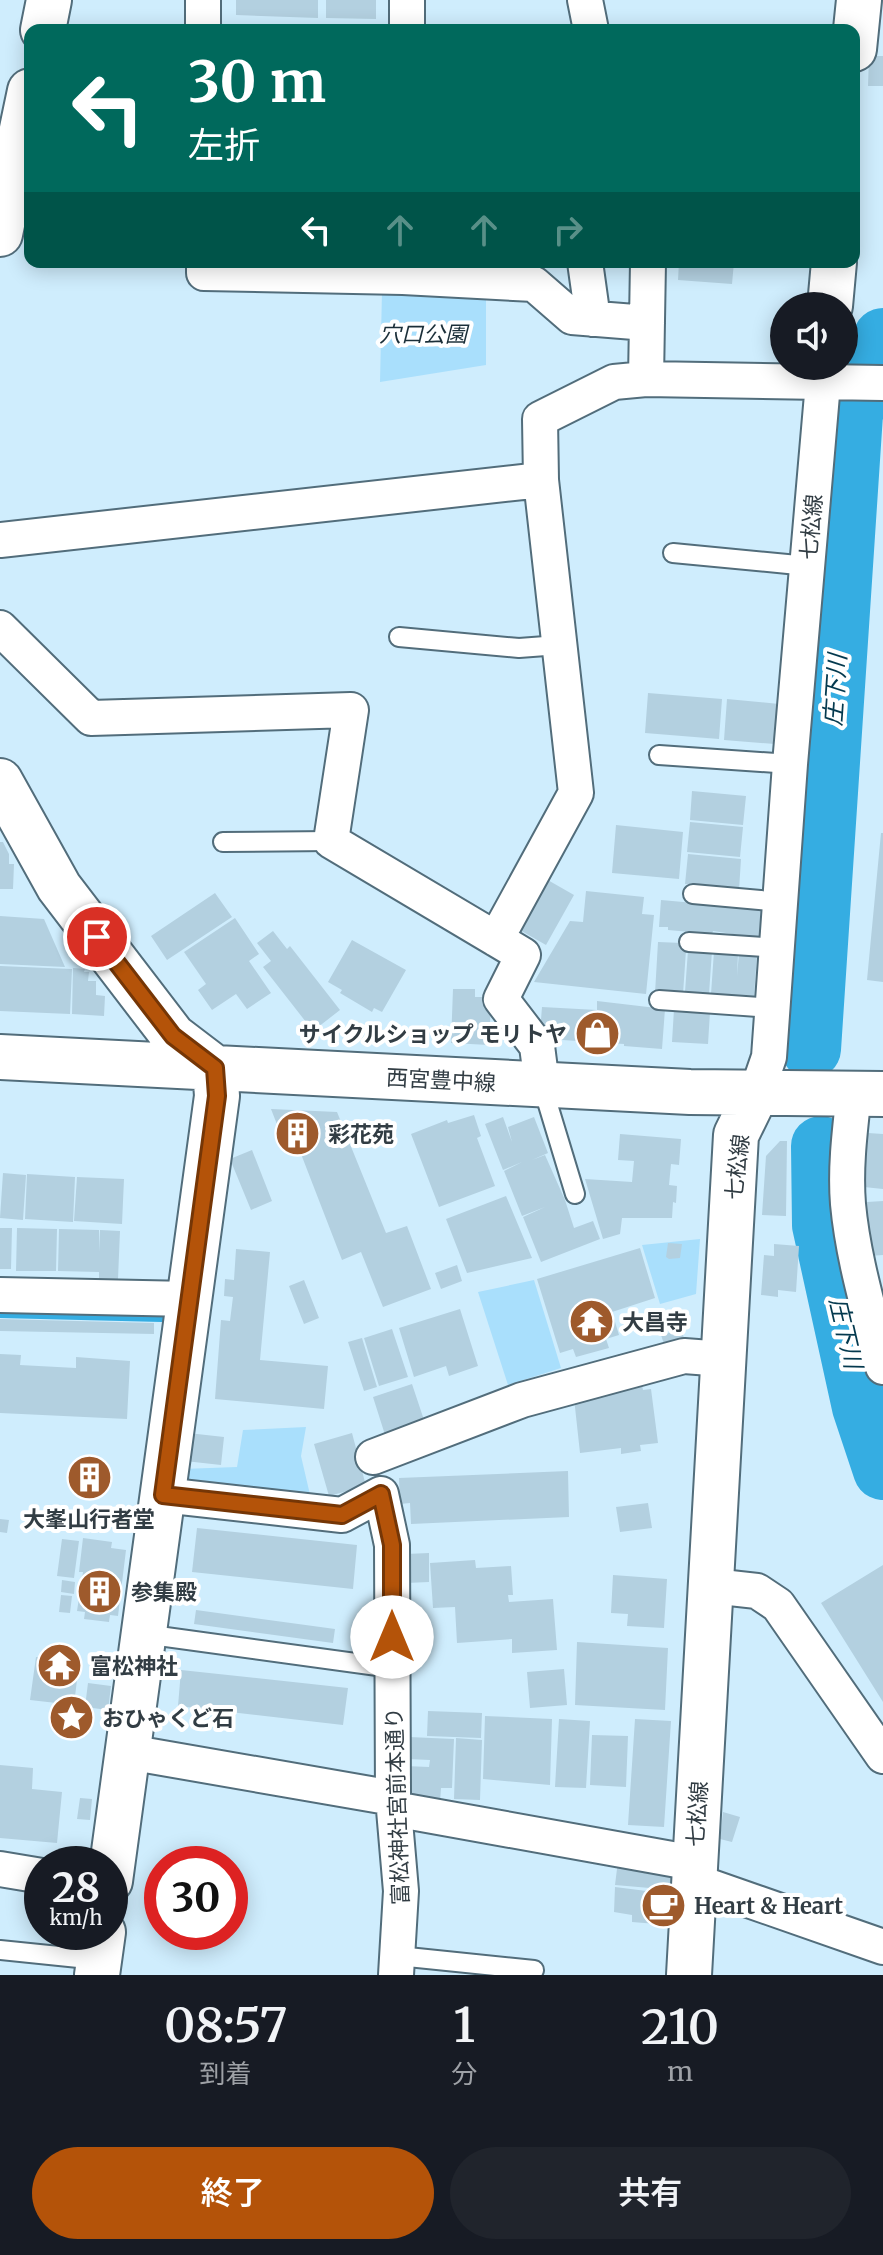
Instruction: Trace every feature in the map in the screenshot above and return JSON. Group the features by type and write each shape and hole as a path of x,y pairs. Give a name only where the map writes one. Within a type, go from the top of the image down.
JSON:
{"main road":[{"path":"44,24 49,0"},
{"path":"857,24 859,0"},
{"path":"0,234 24,120"},
{"path":"831,292 833,268"},
{"path":"0,781 68,899 173,1036 215,1068 217,1096 115,1846"},
{"name":"西宮豊中線","path":"0,1057 542,1085 868,1093"},
{"name":"七松線","path":"689,1975 736,1135 757,1092"}],"street":[{"path":"203,0 203,24"},
{"path":"407,0 407,24"},
{"path":"585,0 590,24"},
{"path":"204,268 204,273 403,270 534,284 572,317 647,323"},
{"path":"586,268 593,319"},
{"path":"646,379 648,268"},
{"path":"496,939 576,793 541,480 540,419 614,382 770,378"},
{"name":"七松線","path":"757,1092 769,1057 808,566 832,380"},
{"path":"858,380 883,383"},
{"path":"0,540 541,480"},
{"path":"0,628 91,718 351,710 331,841 523,955 501,999 537,1046 542,1085"},
{"path":"868,1093 848,1156 848,1203 860,1271 880,1346"},
{"path":"0,1295 190,1299"},
{"path":"373,1457 522,1400 684,1356 724,1359"},
{"name":"富松神社宮前本通り","path":"163,1495 342,1515 381,1494 392,1545 393,1803 401,1891 397,1965"},
{"path":"712,1586 757,1591 778,1605 883,1756"},
{"path":"128,1752 393,1803 694,1872 883,1947"},
{"path":"0,1869 24,1873"}],"lane":[{"path":"673,553 808,566"},
{"path":"399,637 519,648 559,645"},
{"path":"659,755 790,764"},
{"path":"223,842 331,841"},
{"path":"693,894 782,902"},
{"path":"689,942 778,948"},
{"path":"659,1000 773,1008"},
{"path":"542,1085 575,1194"},
{"path":"144,1634 392,1668"},
{"path":"0,1950 99,1956"},
{"path":"397,1965 534,1970"}],"green space":[{"name":"穴口公園","path":"382,291 486,296 486,365 380,382"},
{"path":"700,1239 696,1294 660,1304 642,1245"},
{"path":"534,1280 561,1368 508,1385 478,1292"},
{"path":"306,1427 301,1456 311,1499 180,1486 182,1469 237,1467 243,1430"}],"building":[{"path":"236,0 318,0 318,18 236,15"},
{"path":"326,0 376,0 376,19 326,18"},
{"path":"869,56 883,56 883,86 868,86"},
{"path":"679,268 733,268 732,284 678,280"},
{"path":"648,693 722,699 719,739 645,733"},
{"path":"727,699 779,704 775,744 724,740"},
{"path":"692,791 746,796 743,825 690,820"},
{"path":"690,822 743,827 740,857 687,852"},
{"path":"616,825 683,832 679,879 612,873"},
{"path":"883,833 883,982 867,980"},
{"path":"0,842 9,854 9,864 14,864 13,889 0,889"},
{"path":"688,854 741,859 739,890 685,884"},
{"path":"546,879 574,895 546,945 518,929"},
{"path":"586,891 644,897 642,914 654,915 646,994 534,982 570,921 583,922"},
{"path":"215,893 232,917 167,960 151,936"},
{"path":"661,900 761,909 759,938 659,927"},
{"path":"0,916 44,919 65,967 0,964"},
{"path":"235,918 259,954 249,961 271,993 247,1009 236,994 212,1010 198,990 206,984 184,952"},
{"path":"273,931 287,949 290,946 340,1010 313,1031 263,967 271,961 257,943"},
{"path":"352,940 406,970 382,1012 374,1008 372,1012 328,982"},
{"path":"658,942 682,943 682,949 686,950 683,994 655,993"},
{"path":"688,950 712,951 709,994 685,992"},
{"path":"714,951 738,953 737,976 739,953 757,954 754,996 711,994"},
{"path":"0,966 72,969 70,1014 0,1011"},
{"path":"73,968 85,969 84,972 89,972 88,981 96,981 96,995 105,996 104,1016 72,1014"},
{"path":"453,989 475,989 475,997 486,997 491,1002 489,1045 451,1043"},
{"path":"597,1001 665,1009 662,1049 547,1039 540,1032 542,1007 597,1010"},
{"path":"674,1009 710,1012 708,1044 672,1042"},
{"path":"271,1109 337,1112 386,1233 407,1226 431,1289 383,1307 361,1252 342,1260 296,1141 285,1145"},
{"path":"474,1115 481,1136 477,1138 495,1186 439,1207 411,1134 447,1120 448,1123"},
{"path":"503,1117 512,1142 508,1127 534,1117 548,1153 532,1160 545,1155 574,1228 593,1221 600,1239 541,1262 523,1217 545,1207 522,1216 504,1171 522,1162 503,1170 485,1124"},
{"path":"868,1133 883,1134 883,1189 864,1187"},
{"path":"620,1134 681,1139 679,1165 671,1164 669,1185 677,1186 676,1203 673,1202 672,1218 622,1218 620,1234 603,1239 585,1179 632,1182 634,1161 618,1160"},
{"path":"780,1141 787,1141 786,1216 762,1215 766,1156"},
{"path":"252,1150 272,1201 251,1210 230,1159"},
{"path":"3,1173 26,1175 23,1220 0,1218"},
{"path":"27,1174 75,1177 73,1222 25,1219"},
{"path":"77,1177 124,1179 122,1224 74,1221"},
{"path":"506,1196 532,1258 467,1273 446,1219"},
{"path":"883,1201 883,1255 869,1256 867,1202"},
{"path":"0,1228 12,1228 11,1269 0,1269"},
{"path":"17,1228 57,1229 56,1271 16,1271"},
{"path":"59,1229 99,1230 99,1252 100,1230 120,1231 118,1279 99,1279 99,1272 58,1271"},
{"path":"668,1243 682,1244 680,1258 666,1257"},
{"path":"774,1244 799,1246 796,1292 778,1290 778,1297 761,1295 764,1255 774,1256"},
{"path":"640,1248 655,1298 612,1312 619,1335 606,1339 609,1348 576,1357 573,1349 560,1353 537,1279"},
{"path":"236,1249 270,1252 260,1360 328,1366 324,1409 215,1399 221,1320 230,1321 233,1297 224,1296 225,1279 234,1280"},
{"path":"457,1265 462,1281 441,1289 435,1273"},
{"path":"304,1280 319,1318 304,1324 289,1286"},
{"path":"460,1309 478,1366 449,1376 446,1366 414,1377 399,1328"},
{"path":"0,1319 154,1323 154,1334 0,1331"},
{"path":"392,1329 408,1377 379,1386 364,1338"},
{"path":"681,1329 687,1347 667,1353 661,1335"},
{"path":"362,1338 377,1387 364,1391 348,1342"},
{"path":"0,1354 21,1355 20,1365 76,1368 76,1357 130,1361 127,1419 0,1413"},
{"path":"412,1384 426,1426 386,1438 373,1397"},
{"path":"642,1385 643,1390 651,1389 658,1443 640,1445 641,1451 621,1454 621,1448 580,1453 574,1398 613,1394 613,1389"},
{"path":"188,1433 224,1437 221,1465 185,1461"},
{"path":"352,1433 366,1486 329,1496 314,1444"},
{"name":"大峯山行者堂","path":"80,1467 101,1469 98,1490 77,1488"},
{"path":"568,1471 569,1517 411,1524 410,1503 400,1504 399,1478"},
{"path":"648,1503 652,1528 620,1532 616,1507"},
{"path":"0,1519 9,1520 7,1533 0,1532"},
{"path":"197,1528 357,1545 353,1589 192,1572"},
{"name":"参集殿","path":"83,1538 112,1542 111,1548 126,1550 118,1616 110,1615 109,1622 84,1619 85,1612 77,1611 83,1572 79,1572"},
{"path":"62,1539 79,1541 74,1578 57,1576"},
{"path":"429,1553 429,1582 406,1583 406,1554"},
{"path":"475,1560 476,1568 511,1566 513,1595 508,1595 509,1602 553,1599 557,1650 512,1653 512,1639 457,1643 455,1607 433,1608 430,1563"},
{"path":"883,1565 883,1702 821,1603"},
{"path":"613,1575 667,1579 664,1628 627,1626 628,1614 611,1613"},
{"path":"62,1580 75,1582 74,1594 61,1592"},
{"path":"61,1595 72,1596 70,1613 59,1612"},
{"path":"196,1610 335,1629 333,1643 194,1624"},
{"path":"359,1613 380,1616 377,1637 356,1634"},
{"path":"577,1642 668,1648 665,1710 575,1705"},
{"path":"36,1657 79,1663 74,1705 30,1700"},
{"path":"564,1669 567,1705 530,1708 527,1672"},
{"path":"181,1670 348,1688 343,1725 178,1706"},
{"path":"88,1683 111,1686 108,1710 85,1707"},
{"path":"428,1711 482,1713 481,1738 427,1736"},
{"path":"485,1716 552,1719 550,1785 483,1779"},
{"path":"559,1719 590,1721 586,1788 555,1787"},
{"path":"635,1719 671,1721 664,1827 628,1825"},
{"path":"592,1735 628,1736 626,1787 590,1785"},
{"path":"409,1737 454,1739 452,1788 441,1788 440,1803 413,1802 404,1791 405,1766 429,1767 430,1760 408,1759"},
{"path":"456,1738 482,1740 480,1800 454,1799"},
{"path":"0,1765 33,1768 32,1789 62,1792 57,1843 0,1838"},
{"path":"80,1798 92,1799 90,1820 77,1819"},
{"path":"723,1812 740,1817 732,1842 720,1839"},
{"path":"618,1861 675,1871 673,1890 615,1885"},
{"path":"615,1887 670,1894 669,1925 632,1922 632,1915 614,1912"}],"waterway":[{"name":"庄下川","path":"811,1049 853,414 883,338"},
{"name":"庄下川","path":"821,1146 822,1225 862,1407 883,1470"},
{"path":"0,1313 162,1317"}],"place":[{"name":"サイクルショップ モリトヤ","path":"598,1034"},
{"name":"彩花苑","path":"297,1134"},
{"name":"大昌寺","path":"591,1322"},
{"name":"大峯山行者堂","path":"89,1478"},
{"name":"参集殿","path":"100,1592"},
{"name":"富松神社","path":"59,1666"},
{"name":"おひゃくど石","path":"71,1718"},
{"name":"Heart & Heart","path":"663,1906"}],"route":[{"path":"97,937 173,1036 215,1068 217,1096 163,1495 342,1515 381,1494 392,1545 392,1637"}]}
